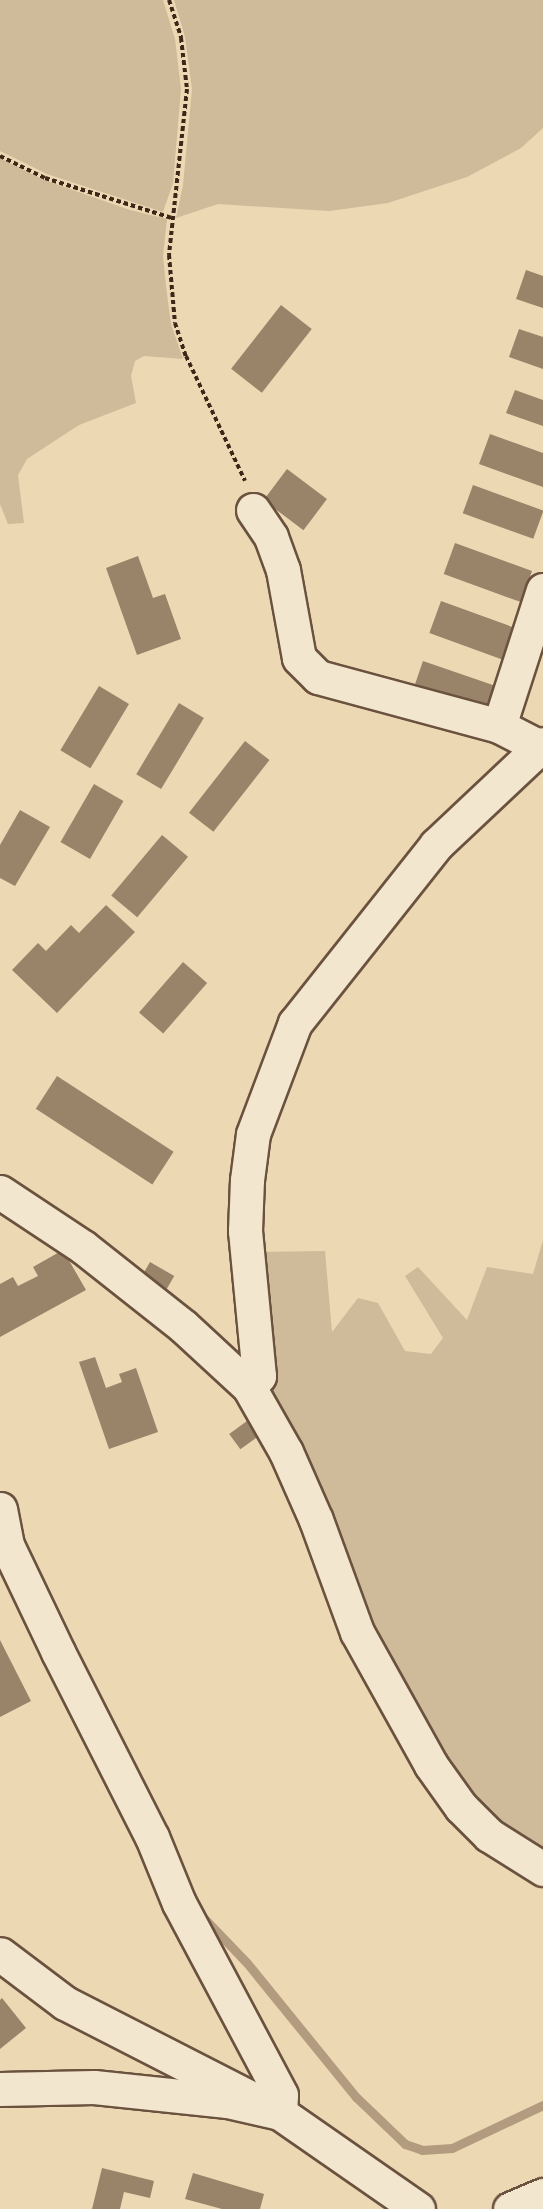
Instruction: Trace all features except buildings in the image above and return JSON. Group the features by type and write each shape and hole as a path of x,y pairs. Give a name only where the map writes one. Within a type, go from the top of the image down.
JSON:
{"street":[{"path":"249,1388 259,1376 245,1231 247,1180 253,1134 295,1023 436,845 542,746 499,726 318,677 299,658 283,570 271,537 253,510"},
{"path":"499,726 543,590"},
{"path":"0,1192 83,1247 183,1326 249,1388 286,1452 312,1511 357,1632 431,1765 461,1807 489,1835 543,1869"},
{"path":"0,1509 4,1536 152,1837 179,1903 281,2094 280,2113"},
{"path":"0,1954 65,2003 280,2113 418,2209"},
{"path":"0,2089 94,2087 227,2101 280,2113"},
{"path":"510,2209 543,2195"}],"path":[{"path":"169,0 181,38 188,89 179,184 172,218 169,255 175,323 186,356 226,435 253,510"},
{"path":"0,156 45,178 172,218"}],"shaded area":[{"path":"0,0 163,0 175,39 181,89 173,183 163,212 47,174 0,151"},
{"path":"174,0 543,0 543,128 521,148 467,177 388,203 329,211 218,204 176,218 183,185 192,89 185,37"},
{"path":"0,158 44,180 130,210 167,219 163,256 166,286 171,324 183,359 144,356 135,361 131,376 136,403 79,425 27,459 18,475 24,523 8,524 0,504"},
{"path":"543,1240 543,1861 459,1792 341,1572 269,1387 256,1252 325,1251 332,1332 358,1298 378,1303 405,1351 431,1354 443,1338 405,1276 418,1267 467,1320 487,1267 533,1274"}],"waterway":[{"path":"201,1915 247,1963 356,2097 405,2144 422,2150 452,2148 543,2105"}]}
